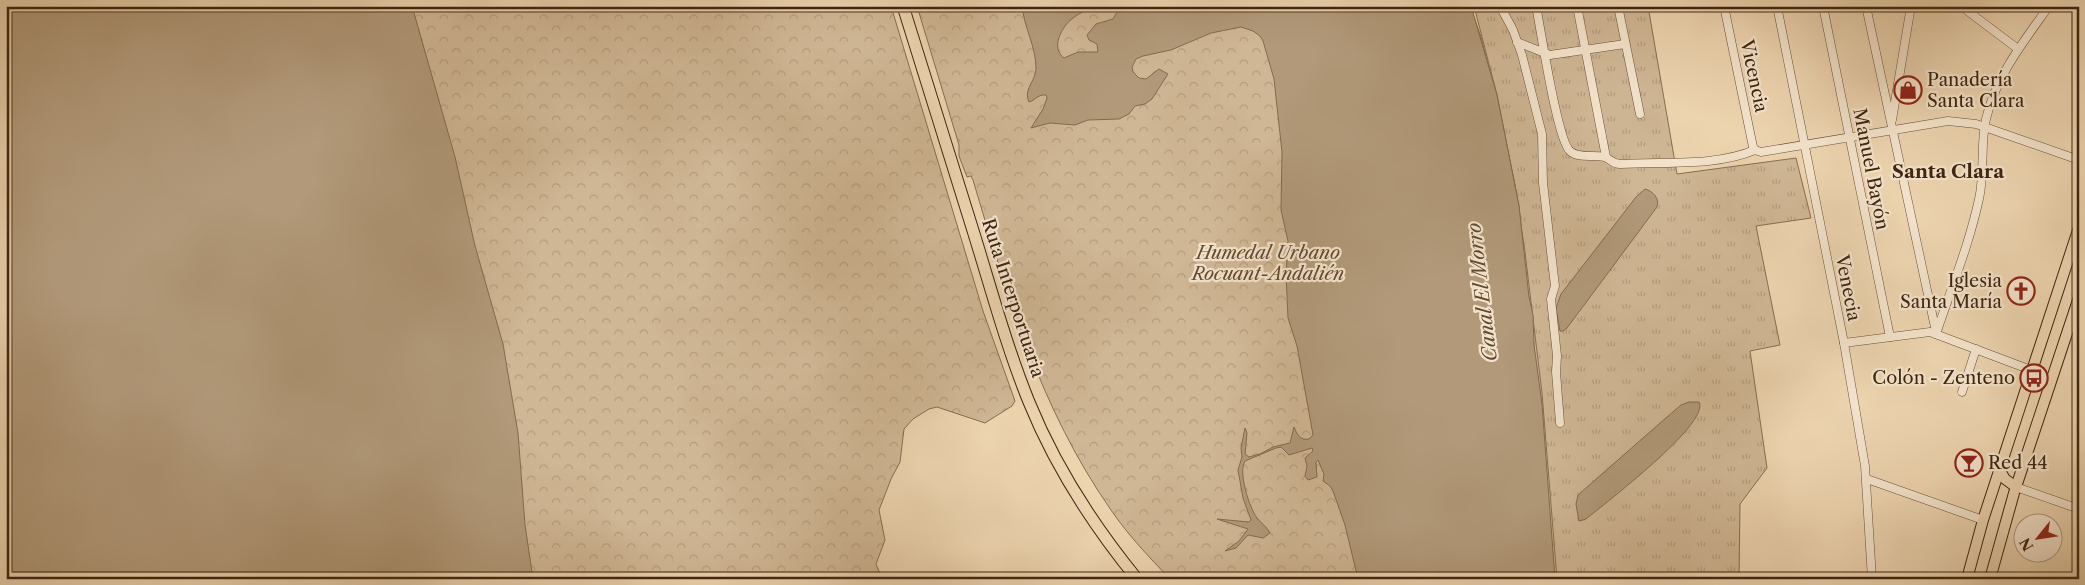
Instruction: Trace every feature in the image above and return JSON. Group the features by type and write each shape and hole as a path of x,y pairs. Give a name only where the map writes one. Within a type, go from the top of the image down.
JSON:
{"highway":[{"name":"Ruta Interportuaria","path":"903,6 1007,341 1029,402 1046,440 1069,483 1098,528 1136,579"}],"main road":[{"path":"1967,579 1999,469 2079,227"},
{"path":"1990,579 2016,487 2075,320 2079,297"},
{"path":"1999,469 2005,479 2016,487"}],"street":[{"path":"1500,6 1517,42 1544,142 1543,183 1555,286 1551,299 1557,356 1556,372 1560,423"},
{"path":"1536,6 1560,129 1568,149 1576,154 1606,157"},
{"path":"1577,6 1606,157 1611,162 1618,164 1735,158 1755,150 1761,152 1850,137 1892,127 1954,121 1972,123 2079,160"},
{"path":"1618,6 1640,114"},
{"name":"Vicencia","path":"1724,6 1755,150"},
{"name":"Venecia","path":"1777,6 1844,344 1867,479 1872,579"},
{"name":"Manuel Bayón","path":"1823,6 1890,337"},
{"path":"1866,6 1936,334"},
{"path":"1892,127 1911,6"},
{"path":"1961,6 2018,49"},
{"path":"1936,334 1977,206 1982,179 1984,127 1988,110 2000,79 2018,49 2049,6"},
{"path":"1517,42 1527,44 1546,54 1625,44"},
{"path":"1844,344 1927,332 2031,370"},
{"path":"1962,392 1976,349"},
{"path":"1867,479 1983,520"},
{"path":"2016,487 2079,508"}],"green space":[{"path":"359,6 891,6 983,311 1015,401 1012,406 985,423 937,407 929,409 913,419 904,429 900,462 879,510 885,540 876,564 882,579 474,579"},
{"name":"Humedal Urbano Rocuant-Andalién","path":"917,6 1470,6 1481,37 1495,91 1515,185 1542,393 1557,579 1170,579 1132,537 1111,510 1086,472 1046,392 1028,351 1013,309 973,180 971,176 967,177 959,156 959,145"},
{"path":"1474,6 1648,6 1677,174 1796,158 1811,218 1756,226 1780,345 1750,351 1767,468 1740,504 1739,579 1555,579 1519,206 1497,95"}],"water":[{"path":"6,6 412,6 455,157 475,246 503,344 518,433 525,525 533,579 6,579"},
{"name":"Canal El Morro","path":"1022,6 1094,6 1073,18 1065,26 1058,43 1060,54 1064,58 1078,52 1098,52 1097,44 1089,40 1087,35 1096,24 1113,19 1117,12 1127,11 1132,6 1471,6 1497,95 1519,206 1542,404 1555,579 1358,579 1345,525 1333,491 1323,481 1324,474 1318,460 1316,462 1317,477 1308,480 1305,476 1307,466 1305,458 1313,451 1312,448 1289,455 1281,447 1245,461 1243,473 1248,498 1257,518 1270,533 1263,538 1248,535 1236,548 1225,551 1239,541 1248,529 1217,519 1249,522 1251,520 1243,498 1238,470 1242,457 1241,448 1245,428 1247,433 1245,454 1249,457 1273,447 1290,443 1294,427 1303,439 1309,439 1313,435 1297,346 1288,318 1286,274 1288,241 1281,210 1282,152 1274,79 1263,41 1253,31 1241,27 1211,33 1171,50 1143,56 1136,59 1132,67 1133,72 1139,78 1146,79 1159,69 1168,74 1152,99 1145,104 1135,106 1129,114 1119,119 1088,120 1075,125 1050,123 1031,128 1043,109 1047,98 1046,95 1041,95 1029,102 1028,93 1036,68 1034,52"},
{"path":"1645,189 1655,196 1658,201 1657,207 1567,328 1560,331 1556,308 1561,294 1636,197"},
{"path":"1689,402 1699,402 1698,412 1689,427 1654,463 1586,519 1579,521 1576,504 1578,495 1681,405"}],"place":[{"name":"Panadería Santa Clara","path":"1908,90"},
{"name":"Iglesia Santa María","path":"2021,291"},
{"name":"Colón - Zenteno","path":"2034,378"},
{"name":"Red 44","path":"1969,463"}],"district":[{"name":"Santa Clara","path":"1948,171"}]}
